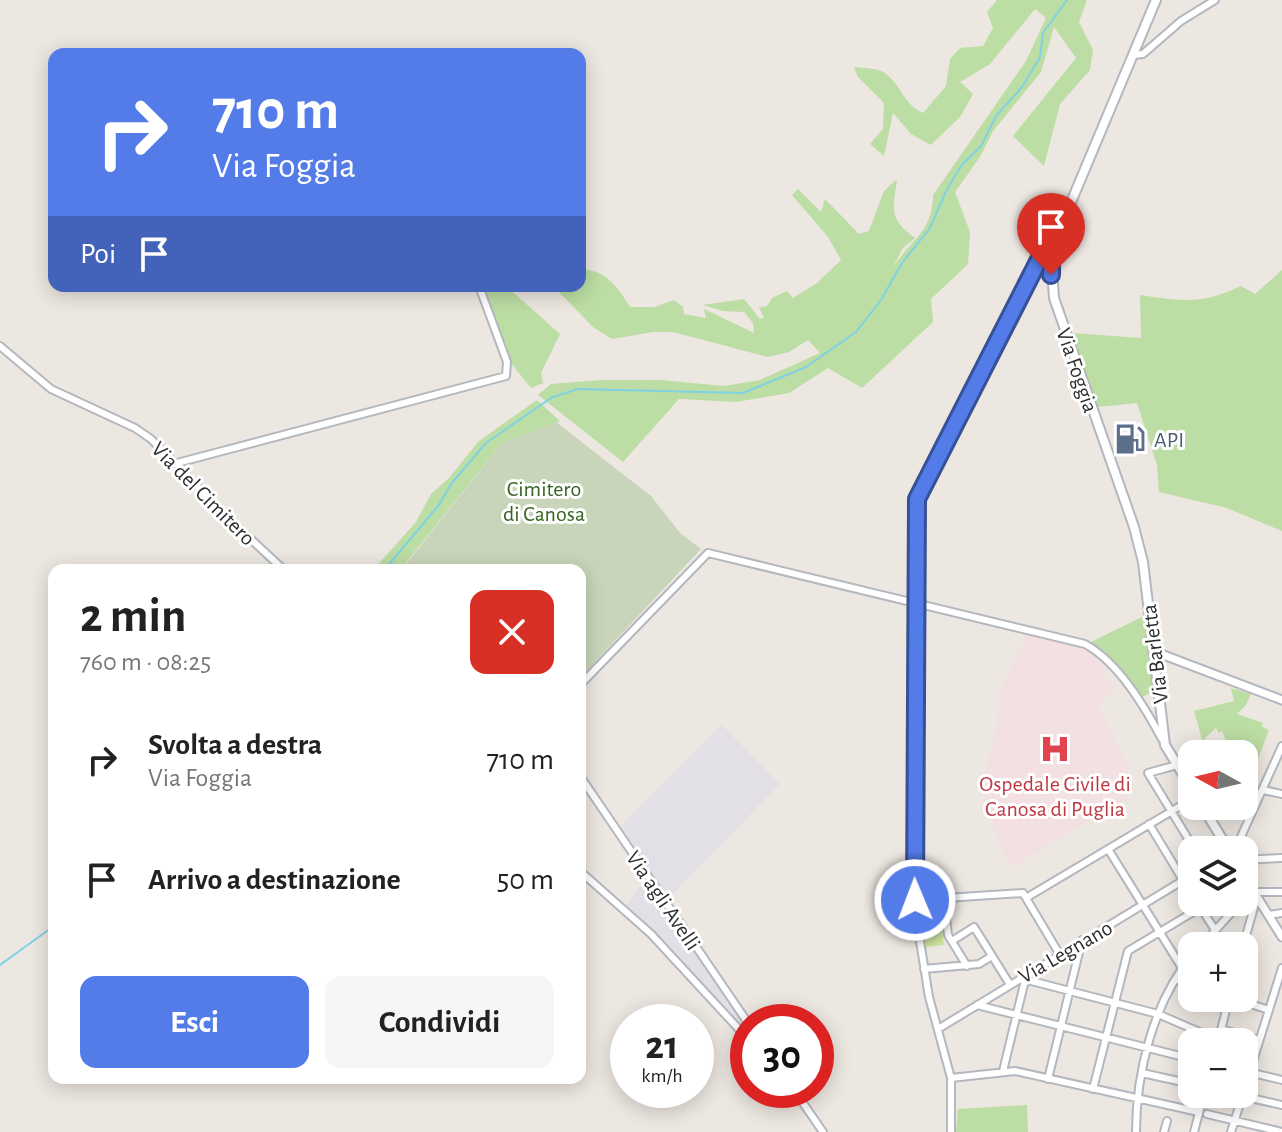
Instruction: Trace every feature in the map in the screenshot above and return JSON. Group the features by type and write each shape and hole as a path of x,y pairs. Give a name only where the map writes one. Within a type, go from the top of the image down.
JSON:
{"main road":[{"name":"Via Foggia","path":"1143,562 1054,298 1051,256 1156,0"},
{"name":"Via Barletta","path":"1143,562 1165,745"},
{"path":"1165,745 1177,765"}],"street":[{"path":"1133,55 1143,54 1181,21 1215,0"},
{"path":"951,1132 951,1078 924,969 915,900 917,499 1045,248 1061,227"},
{"path":"177,463 506,376 507,362 481,292"},
{"name":"Via del Cimitero","path":"0,346 51,389 135,428 177,463 228,518 278,564"},
{"path":"586,679 708,553 1067,638 1097,651 1107,660 1151,719 1165,745"},
{"path":"1153,651 1282,700"},
{"path":"1239,836 1282,746"},
{"path":"1177,765 1148,773 1186,836"},
{"path":"1273,765 1282,767"},
{"name":"Via agli Avelli","path":"586,785 735,1004"},
{"path":"1263,790 1282,794"},
{"path":"1026,898 1178,808"},
{"path":"1149,824 1178,872"},
{"path":"1108,849 1178,962"},
{"path":"1258,859 1282,858"},
{"path":"586,876 651,934 730,1020"},
{"name":"Via Legnano","path":"938,1029 1009,983 1022,979 1178,883"},
{"path":"1258,893 1282,892"},
{"path":"915,900 1023,893 1060,955"},
{"path":"944,899 948,935 967,966"},
{"path":"1258,899 1282,937"},
{"path":"1268,915 1282,913"},
{"path":"1093,1089 1128,951 1182,916"},
{"path":"1205,916 1215,930 1228,916"},
{"path":"952,941 974,927 1009,983"},
{"path":"1048,1079 1082,940"},
{"path":"924,969 979,964 992,956"},
{"path":"1259,1040 1282,968"},
{"path":"1136,1132 1136,1099 1142,1073 1158,1014 1178,975"},
{"path":"1003,1071 1022,979 1158,1014 1189,1028"},
{"path":"977,1005 1178,1056"},
{"path":"1258,1007 1269,1010"},
{"path":"951,1078 1003,1071 1282,1132"},
{"path":"1142,1073 1178,1081"},
{"path":"1258,1075 1282,1080"},
{"path":"1258,1098 1282,1105"},
{"path":"806,1108 823,1132"},
{"path":"1194,1132 1203,1108"},
{"path":"1231,1132 1238,1108"},
{"path":"1164,1132 1167,1121"}],"shaded area":[{"name":"Ospedale Civile di Canosa di Puglia","path":"1028,632 1081,647 1096,657 1113,689 1098,704 1128,767 1127,798 1010,868 984,803 987,760 995,738 1001,689"},
{"path":"722,725 780,784 669,898 621,826"},
{"path":"645,881 731,1004 730,1015 657,936 625,906"}],"green space":[{"path":"997,0 1087,0 1079,22 1093,50 1090,70 1060,104 1044,166 1013,136 1076,58 1054,27 1041,72 993,131 980,157 955,192 970,232 968,264 931,299 933,322 862,388 828,368 789,393 736,402 679,399 623,462 538,395 551,384 601,380 661,380 724,386 760,380 820,353 808,340 789,352 768,357 673,332 612,339 593,327 559,292 586,292 586,270 589,270 610,281 630,307 655,307 674,300 683,307 684,314 706,318 704,309 754,333 753,323 744,312 723,311 703,305 744,299 760,319 764,318 759,307 767,306 772,298 787,291 793,298 817,283 841,260 828,237 792,195 798,189 821,212 825,199 859,234 869,231 884,191 897,179 894,213 900,225 915,238 903,248 892,269 925,227 933,195 1026,61 1046,18 1035,9 990,64 960,82 973,94 960,117 931,145 911,134 893,113 884,156 870,144 883,129 884,103 858,77 854,67 878,70 887,75 910,103 923,113 946,86 950,59 960,48 983,46 993,28 987,12"},
{"path":"1282,270 1282,531 1227,508 1159,492 1157,465 1137,403 1098,407 1072,333 1141,338 1140,295 1203,299 1241,286 1255,294"},
{"path":"485,292 513,292 560,334 541,373 543,383 531,388 510,362"},
{"path":"537,400 560,421 501,444 405,564 378,564 416,522 431,494 449,478 479,441"},
{"name":"Cimitero di Canosa","path":"556,422 651,496 680,533 701,549 586,672 586,564 406,564 502,443"},
{"path":"1144,616 1153,692 1137,699 1103,653 1089,643"},
{"path":"1231,688 1251,694 1237,714 1263,723 1262,727 1269,730 1258,759 1258,740 1226,740 1222,731 1219,733 1216,728 1202,740 1194,711 1234,701"},
{"path":"939,908 944,945 926,947 921,911"},
{"path":"1027,1105 1028,1132 956,1132 958,1109"}],"waterway":[{"path":"389,564 486,443 551,398 577,389 743,393 806,367 856,332 881,300 902,263 930,228 961,166 981,146 996,116 1022,87 1040,57 1043,33 1067,0"},
{"path":"0,965 48,930"}],"place":[{"name":"API","path":"1130,439"},
{"name":"Ospedale Civile di Canosa di Puglia","path":"1055,749"}],"route":[{"path":"915,900 917,499 1045,248 1061,227 1051,256 1051,275"}]}
